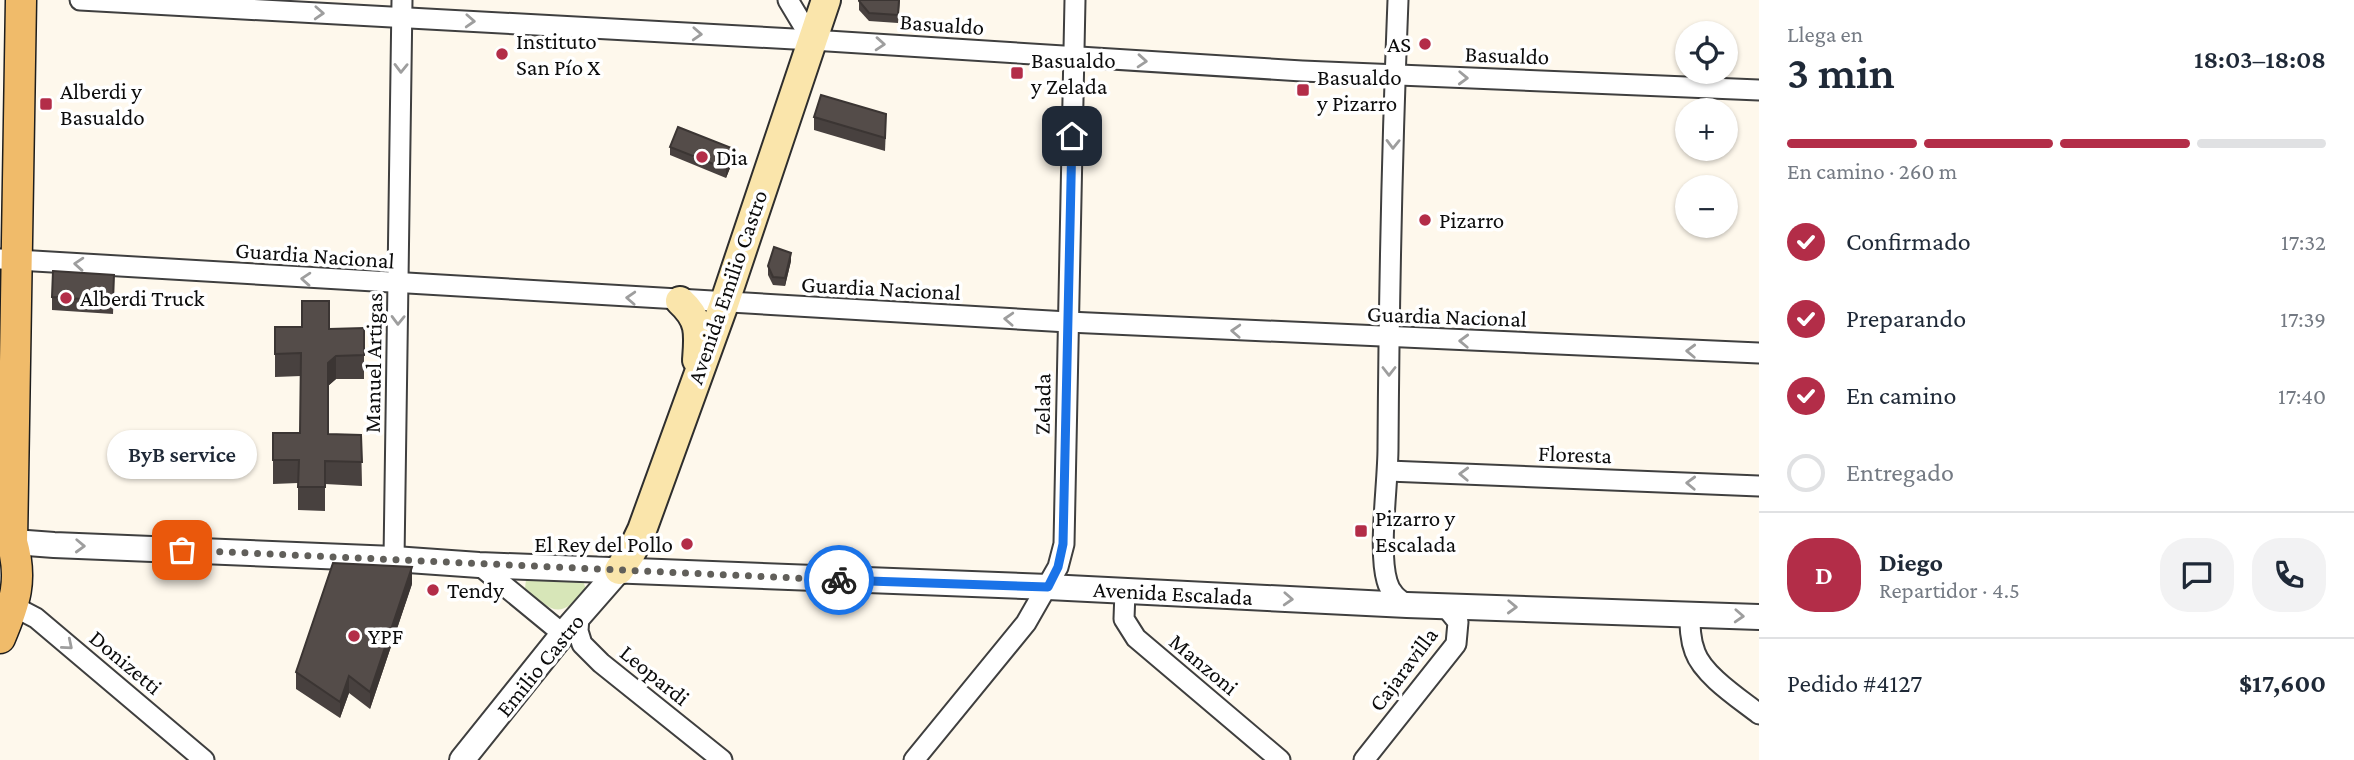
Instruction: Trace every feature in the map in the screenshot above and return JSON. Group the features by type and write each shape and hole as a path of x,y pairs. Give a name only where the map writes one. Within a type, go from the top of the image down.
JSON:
{"main road":[{"path":"0,638 13,606 18,571 4,543 9,260 21,0"},
{"name":"Avenida Emilio Castro","path":"619,570 642,530 724,304 826,0"},
{"path":"680,301 691,311 698,331 695,381"}],"street":[{"name":"Basualdo","path":"80,0 402,9 1074,57 1395,75 1759,90"},
{"path":"788,0 812,40"},
{"name":"Zelada","path":"914,760 1017,636 1058,567 1063,544 1075,0"},
{"path":"1398,0 1388,471 1384,539 1387,581 1393,593 1407,605"},
{"name":"Manuel Artigas","path":"394,559 402,9"},
{"name":"Guardia Nacional","path":"9,260 1068,323 1759,354"},
{"name":"Floresta","path":"1388,471 1759,486"},
{"name":"Avenida Escalada","path":"4,543 1048,587 1407,605 1759,617"},
{"path":"479,565 571,625"},
{"name":"Emilio Castro","path":"462,760 619,570"},
{"name":"Manzoni","path":"1125,591 1124,620 1136,638 1280,760"},
{"name":"Cajaravilla","path":"1364,760 1457,645 1458,622 1444,605"},
{"name":"Donizetti","path":"13,606 36,618 204,760"},
{"path":"1690,613 1690,636 1695,656 1708,673 1759,714"},
{"name":"Leopardi","path":"571,625 578,631 582,644 601,663 722,760"}],"green space":[{"path":"529,578 583,581 586,589 570,605 557,610 550,608 525,588"}],"building":[{"path":"859,0 899,0 898,15 869,13"},
{"path":"821,95 886,114 885,138 814,117"},
{"path":"678,127 734,149 726,169 670,147"},
{"path":"774,247 791,253 785,278 773,277 768,266"},
{"path":"53,271 114,275 113,301 52,297"},
{"path":"302,301 329,301 329,329 364,328 364,355 336,356 328,363 328,434 361,435 362,462 325,461 325,487 298,487 299,460 273,460 273,433 300,433 301,353 275,354 275,327 302,327"},
{"name":"YPF","path":"333,563 412,567 370,692 349,676 340,702 296,672"}],"way so far":[{"path":"182,550 839,580"}],"place":[{"name":"AS","path":"1425,44"},
{"name":"Instituto San Pío X","path":"502,54"},
{"name":"Basualdo y Zelada","path":"1017,73"},
{"name":"Basualdo y Pizarro","path":"1303,90"},
{"name":"Alberdi y Basualdo","path":"46,104"},
{"name":"Dia","path":"702,157"},
{"name":"Pizarro","path":"1425,220"},
{"name":"Alberdi Truck","path":"66,298"},
{"name":"Pizarro y Escalada","path":"1361,531"},
{"name":"El Rey del Pollo","path":"687,544"},
{"name":"ByB service","path":"182,550"},
{"name":"Tendy","path":"433,590"},
{"name":"YPF","path":"354,636"}],"route":[{"path":"839,580 1048,587 1058,567 1063,544 1072,136"}]}
